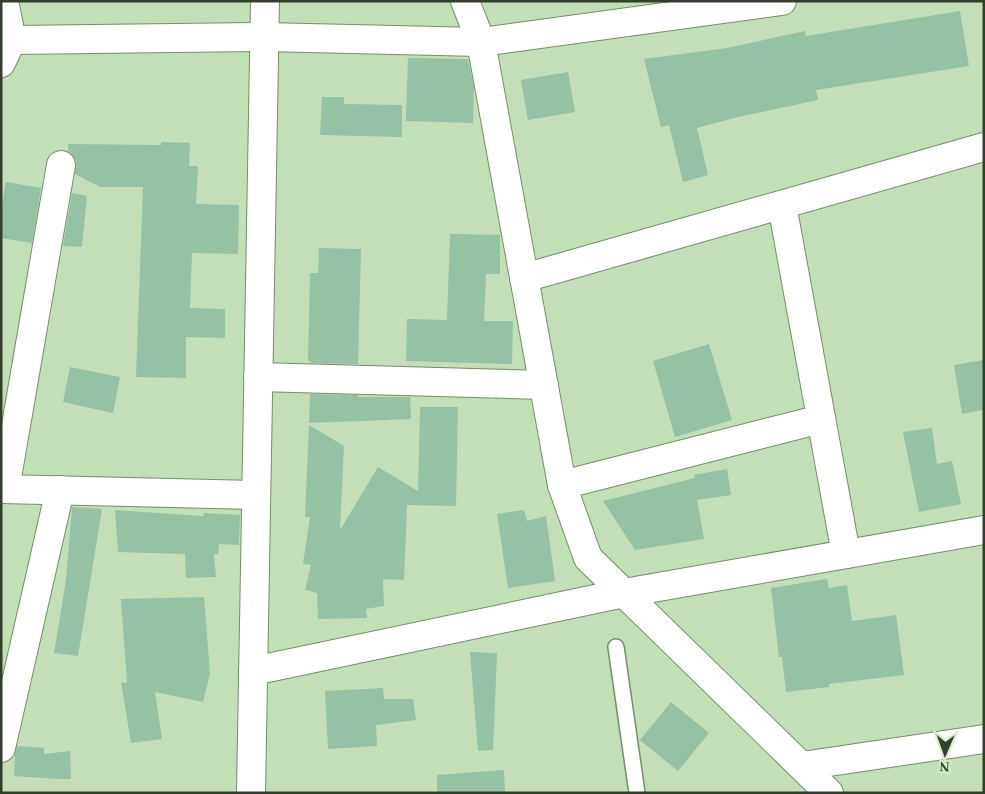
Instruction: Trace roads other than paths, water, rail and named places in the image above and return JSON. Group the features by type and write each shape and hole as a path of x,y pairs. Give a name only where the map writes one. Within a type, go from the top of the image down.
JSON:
{"street":[{"path":"4,1 7,52 264,37 482,42 782,1"},
{"path":"251,793 265,1"},
{"path":"465,1 482,42 562,485 588,558 829,793"},
{"path":"524,278 984,147"},
{"path":"61,165 3,489 256,495"},
{"path":"782,205 846,554"},
{"path":"258,377 544,385"},
{"path":"562,485 821,419"},
{"path":"1,748 60,490"},
{"path":"253,670 624,593 984,530"},
{"path":"802,766 984,739"}],"lane":[{"path":"616,647 636,793"}]}
